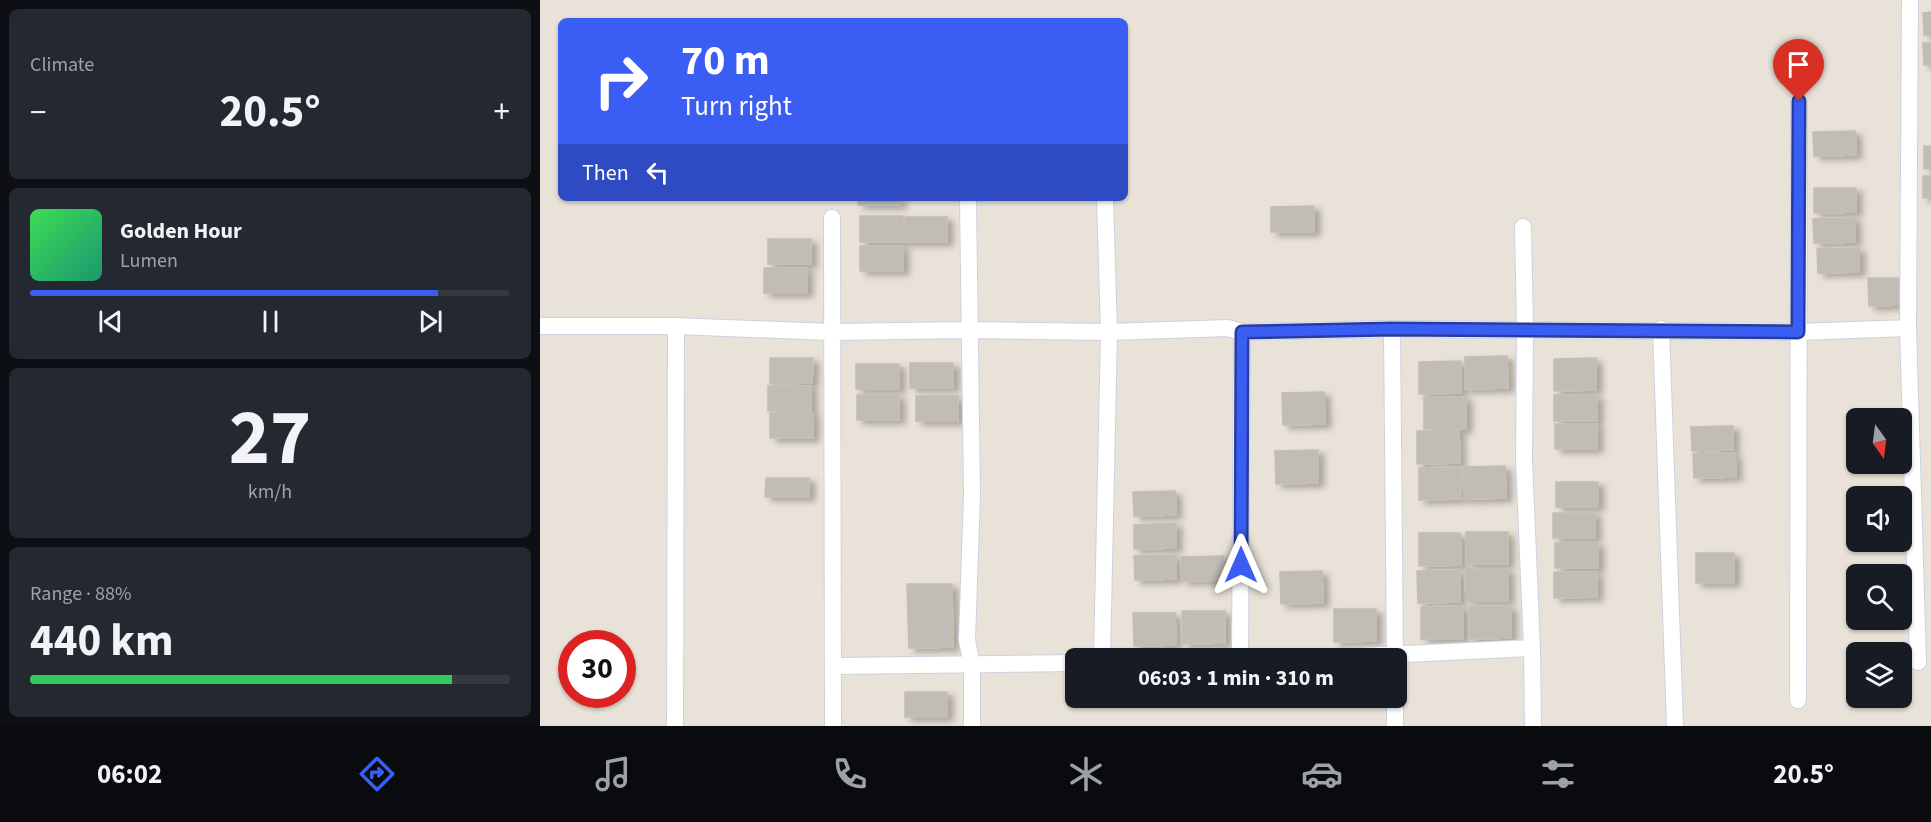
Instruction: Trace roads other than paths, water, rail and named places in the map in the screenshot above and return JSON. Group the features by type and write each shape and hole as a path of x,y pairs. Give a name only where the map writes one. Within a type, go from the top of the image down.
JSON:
{"street":[{"path":"1910,0 1908,328 1918,662"},
{"path":"1798,700 1799,101"},
{"path":"968,201 972,495 967,640 972,665 972,726"},
{"path":"1102,648 1109,332 1105,201"},
{"path":"832,218 835,666 833,726"},
{"path":"1523,227 1524,459 1533,726"},
{"path":"540,326 676,326 832,332 969,330 1109,332 1228,328 1242,332 1392,329 1661,329 1798,332 1908,328"},
{"path":"675,726 676,326"},
{"path":"1392,329 1395,648"},
{"path":"1661,329 1675,726"},
{"path":"1240,648 1242,332"},
{"path":"1407,656 1532,648"},
{"path":"835,666 1065,663"},
{"path":"1395,708 1395,726"}]}
